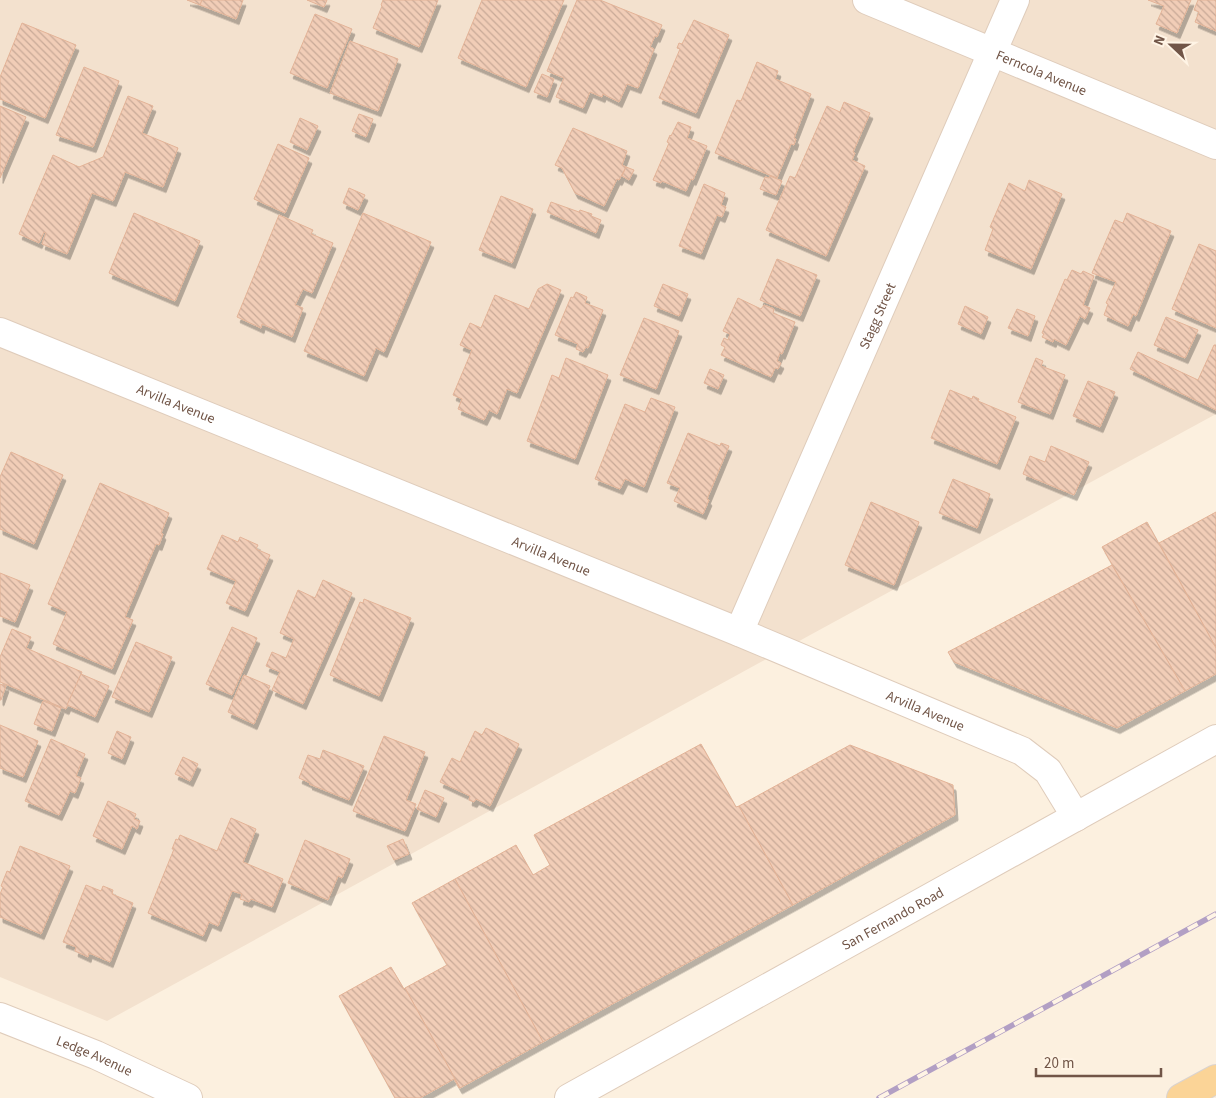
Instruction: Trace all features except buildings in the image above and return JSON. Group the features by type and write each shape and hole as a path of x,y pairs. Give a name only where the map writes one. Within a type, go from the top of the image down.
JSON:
{"main road":[{"path":"1181,1098 1216,1079"}],"street":[{"name":"Ferncola Avenue","path":"867,0 1216,145"},
{"name":"Stagg Street","path":"739,632 1015,0"},
{"name":"Arvilla Avenue","path":"0,332 739,632 1022,751 1048,771 1076,816"},
{"name":"San Fernando Road","path":"569,1098 1216,739"},
{"name":"Ledge Avenue","path":"0,1017 96,1055 188,1098"}],"shaded area":[{"path":"0,0 1216,0 1216,414 107,1021 0,977"}],"railway":[{"path":"879,1098 1216,914"}]}
